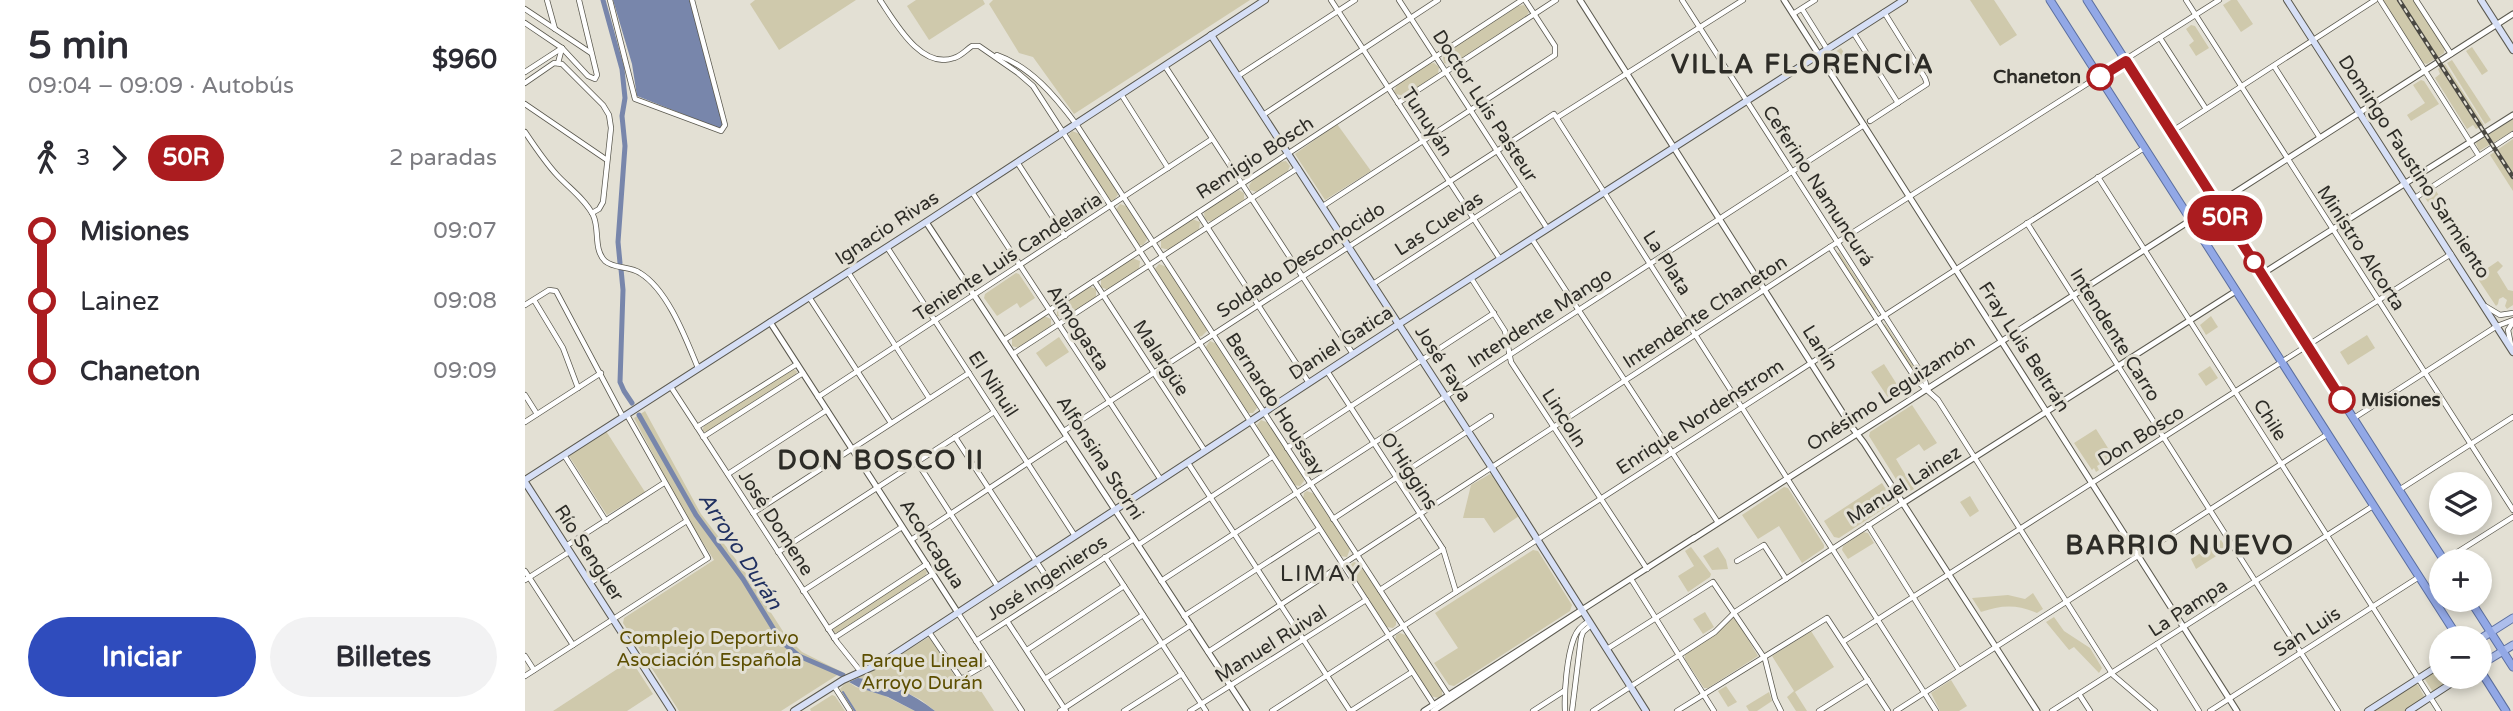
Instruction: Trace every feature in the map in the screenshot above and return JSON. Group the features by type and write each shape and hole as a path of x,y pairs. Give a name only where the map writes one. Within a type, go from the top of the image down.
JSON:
{"highway":[{"path":"2050,0 2451,626"},
{"path":"2087,0 2437,549"},
{"path":"2492,634 2513,667"},
{"path":"2492,689 2505,711"}],"main road":[{"name":"Ignacio Rivas","path":"525,481 1265,0"},
{"name":"Daniel Gatica","path":"794,711 834,686 881,663 1531,238 1904,0"},
{"name":"Domingo Faustino Sarmiento","path":"2287,0 2512,351"},
{"path":"2481,0 2513,50"},
{"name":"José Fava","path":"1211,35 1646,711"},
{"name":"Río Senguer","path":"525,481 671,711"},
{"path":"2492,631 2513,618"},
{"path":"2492,660 2513,645"},
{"path":"2368,711 2429,672"},
{"path":"2409,711 2442,689"}],"street":[{"path":"547,0 553,27"},
{"path":"525,23 562,48 593,79 597,75 579,0"},
{"path":"610,0 635,99 721,131 725,125 692,0"},
{"path":"880,0 911,42 932,57 952,59 972,46 979,46 989,53"},
{"name":"Tunuyán","path":"1331,0 1500,259"},
{"path":"1238,76 1355,0"},
{"name":"Doctor Luis Pasteur","path":"1399,0 1548,228"},
{"path":"1263,115 1438,0"},
{"path":"1322,207 1554,56 1557,52 1524,0"},
{"name":"Remigio Bosch","path":"1004,340 1524,0"},
{"path":"1398,103 1556,0"},
{"name":"Ceferino Namuncurá","path":"1682,0 1924,377 1928,389"},
{"name":"Soldado Desconocido","path":"911,540 1027,464 1109,401 1496,149 1556,116 1743,0"},
{"name":"Fray Luis Beltrán","path":"1784,0 2237,711"},
{"path":"1793,14 1815,0"},
{"name":"Ministro Alcorta","path":"2186,0 2513,510"},
{"name":"Intendente Chaneton","path":"1208,652 1830,247 2219,0"},
{"path":"2171,132 2378,0 2479,156"},
{"path":"2416,0 2451,54"},
{"name":"Lanín","path":"1582,1 1718,219 2036,711"},
{"path":"525,9 591,53"},
{"path":"1802,9 1827,49"},
{"path":"1870,121 1927,83 1884,12"},
{"path":"2217,204 2513,14"},
{"path":"545,36 553,27"},
{"path":"1853,32 1898,103"},
{"path":"2160,38 2206,110"},
{"path":"558,63 562,48"},
{"path":"525,72 562,48"},
{"name":"Bernardo Houssay","path":"989,53 1025,69 1060,103 1076,124 1450,698"},
{"name":"Bernardo Houssay","path":"989,53 1033,86 1434,708"},
{"path":"525,83 558,63 566,67 607,109 611,120 603,202 599,209 592,213"},
{"path":"1165,66 1353,354"},
{"path":"2274,66 2320,138"},
{"path":"1121,94 1168,168"},
{"path":"525,104 607,160"},
{"path":"2262,274 2513,115"},
{"name":"La Plata","path":"1556,116 1936,711"},
{"name":"Intendente Mango","path":"1161,581 1864,125"},
{"path":"525,132 547,163 592,213 598,248 603,258 612,265 638,272 654,286 679,325 698,369"},
{"path":"2415,198 2513,134"},
{"name":"Teniente Luis Candelaria","path":"818,397 1212,139"},
{"name":"Enrique Nordenstrom","path":"1272,711 2145,147"},
{"path":"1017,162 1065,236"},
{"name":"Remigio Bosch","path":"1013,354 1298,168"},
{"name":"Chile","path":"2098,177 2439,711"},
{"name":"Las Cuevas","path":"1373,284 1521,188"},
{"name":"Aimogasta","path":"972,192 1161,480"},
{"path":"1198,213 1309,383"},
{"name":"Onésimo Leguizamón","path":"1424,711 1434,708 1574,619 1630,579 2191,220"},
{"name":"Alfonsina Storni","path":"926,222 1247,711"},
{"name":"Intendente Carro","path":"2027,223 2338,711"},
{"path":"1531,238 1717,521"},
{"name":"El Nihuil","path":"887,247 1075,536"},
{"name":"Ceferino Namuncurá","path":"1830,247 1917,382 1938,400 2112,673 2119,682 2155,711"},
{"name":"Don Bosco","path":"1844,640 2451,254"},
{"path":"848,272 930,398"},
{"name":"Lincoln","path":"1470,278 1506,336 1508,355 1647,569"},
{"name":"Malargüe","path":"1094,281 1205,451"},
{"path":"525,305 549,290 558,293 625,416 708,558 525,676"},
{"name":"Manuel Lainez","path":"1593,711 1715,632 1735,612 1868,525 2237,291"},
{"path":"809,297 891,423"},
{"path":"534,300 563,348 578,388"},
{"path":"2484,305 2500,315 2513,313"},
{"path":"1287,448 1494,313"},
{"path":"2354,418 2497,326 2513,321"},
{"path":"2512,351 2508,332 2513,321"},
{"name":"Aconcagua","path":"770,322 1022,711"},
{"path":"697,428 797,364"},
{"name":"O'Higgins","path":"1327,371 1443,549 1456,592"},
{"path":"525,422 601,373"},
{"path":"703,437 803,373"},
{"path":"753,513 968,373"},
{"name":"José Domene","path":"671,387 828,629 861,672"},
{"path":"525,395 537,414"},
{"path":"728,474 827,410"},
{"path":"778,552 994,412"},
{"path":"1333,519 1491,416"},
{"path":"2399,490 2513,416"},
{"path":"1896,711 2328,435"},
{"path":"955,437 1055,590"},
{"path":"564,455 606,521"},
{"name":"José Ingenieros","path":"1138,545 1272,457"},
{"path":"917,462 998,586"},
{"path":"1188,463 1350,711 1412,672"},
{"path":"527,578 664,483"},
{"name":"Onésimo Leguizamón","path":"1693,539 1717,521 1749,503"},
{"name":"La Pampa","path":"2052,711 2374,505"},
{"path":"2464,549 2513,517"},
{"path":"590,583 685,522"},
{"path":"1868,525 1959,670"},
{"path":"803,591 902,527"},
{"path":"1184,616 1319,529"},
{"name":"José Ingenieros","path":"977,641 1134,538"},
{"path":"1737,561 1763,544 1786,579"},
{"path":"1380,590 1443,549"},
{"path":"1105,557 1206,711"},
{"path":"828,629 927,564"},
{"path":"525,571 527,578 573,645"},
{"path":"834,638 933,574"},
{"name":"San Luis","path":"2210,711 2419,577"},
{"path":"1630,579 1714,711"},
{"path":"1607,649 1713,582 1763,656 1781,711"},
{"path":"1027,650 1124,586"},
{"name":"Manuel Ruival","path":"1190,711 1366,600"},
{"path":"1045,679 1143,615"},
{"path":"1678,711 1827,618 1844,640 1888,711"},
{"path":"1007,621 1063,710 1191,625"},
{"path":"1565,711 1573,640 1579,628 1590,623"},
{"path":"1572,711 1580,641 1590,623"},
{"path":"929,632 961,679 990,662"},
{"path":"1573,640 1577,638 1580,641"},
{"path":"2157,644 2199,711"},
{"path":"525,656 534,670"},
{"path":"1124,711 1182,674"},
{"path":"1819,711 1868,680"},
{"path":"834,686 850,711"},
{"path":"1533,711 1566,690"},
{"path":"2079,694 2089,711"},
{"path":"1829,705 1833,711"}],"green space":[{"path":"755,0 856,0 779,50 750,4"},
{"path":"916,0 983,0 985,4 929,40 907,6"},
{"path":"993,0 1250,0 1074,114 1033,57 1019,53 989,4"},
{"path":"1970,0 1994,0 2017,35 2000,46"},
{"path":"2237,0 2253,24 2241,32 2223,5"},
{"path":"2383,0 2414,0 2445,48 2444,53 2427,64 2423,63"},
{"path":"1524,5 1529,12 1525,18 1452,65 1444,63 1445,53 1518,6"},
{"path":"2191,25 2195,26 2209,48 2196,56 2189,45 2194,41 2186,29"},
{"path":"2472,47 2488,71 2482,75 2466,51"},
{"path":"1841,48 1848,59 1835,67 1830,59 1832,54"},
{"path":"2452,60 2491,120 2485,124 2447,63"},
{"path":"1434,63 1439,67 1438,74 1404,96 1396,94 1394,91 1397,85 1428,64"},
{"path":"2445,64 2484,125 2476,129 2473,125 2467,129 2435,78 2440,74 2438,69"},
{"path":"2421,80 2439,104 2411,121 2407,115 2425,103 2413,85"},
{"path":"2513,119 2513,131 2479,151 2476,143"},
{"path":"1337,124 1371,171 1325,200 1295,154"},
{"path":"1072,131 1080,134 1117,191 1118,195 1114,200 1109,201 1067,137"},
{"path":"2513,139 2513,191 2490,155"},
{"path":"1286,161 1290,166 1287,173 1257,192 1250,190 1249,186 1260,174 1270,166"},
{"path":"1239,190 1244,193 1244,201 1212,222 1205,220 1204,213 1207,209"},
{"path":"2436,191 2445,205 2435,212 2425,198"},
{"path":"1120,204 1126,206 1146,235 1147,240 1143,245 1138,245 1115,211"},
{"path":"1192,219 1200,222 1199,230 1170,250 1161,248 1161,240"},
{"path":"1839,252 1876,310 1873,310 1837,254"},
{"path":"1132,258 1140,261 1139,269 1108,290 1101,287 1101,279"},
{"path":"2498,261 2503,266 2497,272 2508,290 2513,291 2513,305 2507,309 2507,300 2503,297 2499,299 2496,306 2476,276"},
{"path":"1159,264 1167,267 1206,326 1207,331 1202,336 1198,337 1154,270"},
{"path":"1016,273 1035,298 1020,308 1017,303 997,316 984,298 985,294"},
{"path":"1089,286 1096,289 1096,298 1066,317 1057,316 1057,307"},
{"path":"1044,316 1051,319 1051,327 1019,348 1012,346 1012,337"},
{"path":"2211,316 2218,327 2206,335 2200,325"},
{"path":"1885,324 1923,380 1922,383 1884,326"},
{"path":"2367,335 2375,348 2348,365 2340,352"},
{"path":"1059,337 1069,352 1046,367 1036,353"},
{"path":"1210,341 1217,344 1256,404 1257,408 1253,413 1246,413 1205,348"},
{"path":"1884,364 1903,394 1891,402 1871,372"},
{"path":"2210,366 2218,378 2206,386 2198,374"},
{"path":"792,369 797,371 796,375 707,432 702,431 704,426"},
{"path":"1912,405 1937,443 1924,451 1919,444 1896,459 1914,489 1907,493 1869,436 1870,432"},
{"name":"Complejo Deportivo Asociación Española","path":"645,411 701,514 741,566 786,636 802,652 842,672 781,711 679,711 623,623 624,618 714,560 684,513 634,418"},
{"path":"1261,420 1269,423 1303,476 1304,481 1300,486 1293,485 1256,426"},
{"path":"2096,429 2113,456 2097,466 2099,470 2096,472 2074,443"},
{"path":"606,431 645,492 607,515 569,456"},
{"path":"1490,474 1519,516 1494,533 1484,518 1463,518 1471,485"},
{"path":"1882,483 1892,499 1891,504 1839,538 1834,537 1824,521"},
{"path":"1784,487 1788,488 1824,545 1824,548 1802,563 1779,526 1758,539 1742,515"},
{"path":"1307,491 1315,494 1350,549 1347,557 1340,556 1303,499"},
{"path":"1970,496 1979,511 1970,517 1960,502"},
{"path":"1863,532 1868,533 1874,543 1848,559 1842,550 1843,546"},
{"path":"2221,540 2227,549 2196,569 2191,559"},
{"path":"1691,547 1711,574 1688,592 1678,576 1694,566 1685,551"},
{"path":"1718,547 1728,569 1712,570 1703,556"},
{"path":"1533,550 1538,551 1572,605 1570,611 1454,686 1449,685 1434,663 1458,648 1435,613"},
{"path":"1354,562 1361,565 1396,618 1393,628 1386,627 1349,571"},
{"path":"923,569 927,571 926,575 838,633 833,632 834,627"},
{"path":"2033,593 2043,609 2037,613 2009,607 1981,612 1972,598 2008,595 2025,599"},
{"path":"1705,612 1714,627 1703,634 1693,619"},
{"path":"1734,616 1758,656 1704,688 1685,659 1685,654"},
{"path":"2054,617 2064,631 2090,648 2102,668 2099,673 2074,647 2069,650 2046,622"},
{"path":"1811,631 1834,667 1795,692 1807,711 1796,711 1787,697 1794,691 1772,656"},
{"path":"1400,633 1408,636 1442,688 1439,698 1430,696 1395,641 1396,635"},
{"name":"Parque Lineal Arroyo Durán","path":"929,637 960,684 972,677 994,711 935,711 921,700 888,683 854,677 880,667"},
{"path":"631,660 653,694 627,711 553,711"},
{"path":"1951,680 1967,706 1959,711 1940,711 1931,693"},
{"name":"Parque Lineal Arroyo Durán","path":"847,681 915,711 852,711 840,689"},
{"path":"2414,684 2418,685 2425,698 2405,711 2373,711"},
{"path":"1726,686 1737,702 1728,707 1718,691"},
{"path":"1769,692 1772,701 1757,711 1749,711 1746,706"},
{"path":"832,695 845,711 811,711 810,709"}],"water":[{"path":"613,0 690,0 723,126 721,129 637,96 632,64"},
{"path":"858,678 899,689 935,711 915,711 849,682"}],"waterway":[{"name":"Arroyo Durán","path":"603,0 622,69 625,98 622,116 625,146 618,242 620,263"},
{"name":"Arroyo Durán","path":"621,269 623,290 620,382 632,403"},
{"name":"Arroyo Durán","path":"639,415 696,515 743,579 781,641 799,656 843,675"},
{"path":"843,692 855,711"}],"railway":[{"path":"2399,0 2513,177"}],"bus line":[{"name":"50R","path":"2100,77 2126,61 2342,400"}],"place":[{"name":"Chaneton","path":"2100,77"},
{"name":"Misiones","path":"2342,400"}],"district":[{"name":"VILLA FLORENCIA","path":"1803,64"},
{"name":"DON BOSCO II","path":"881,460"},
{"name":"BARRIO NUEVO","path":"2180,545"},
{"name":"LIMAY","path":"1321,574"}]}
